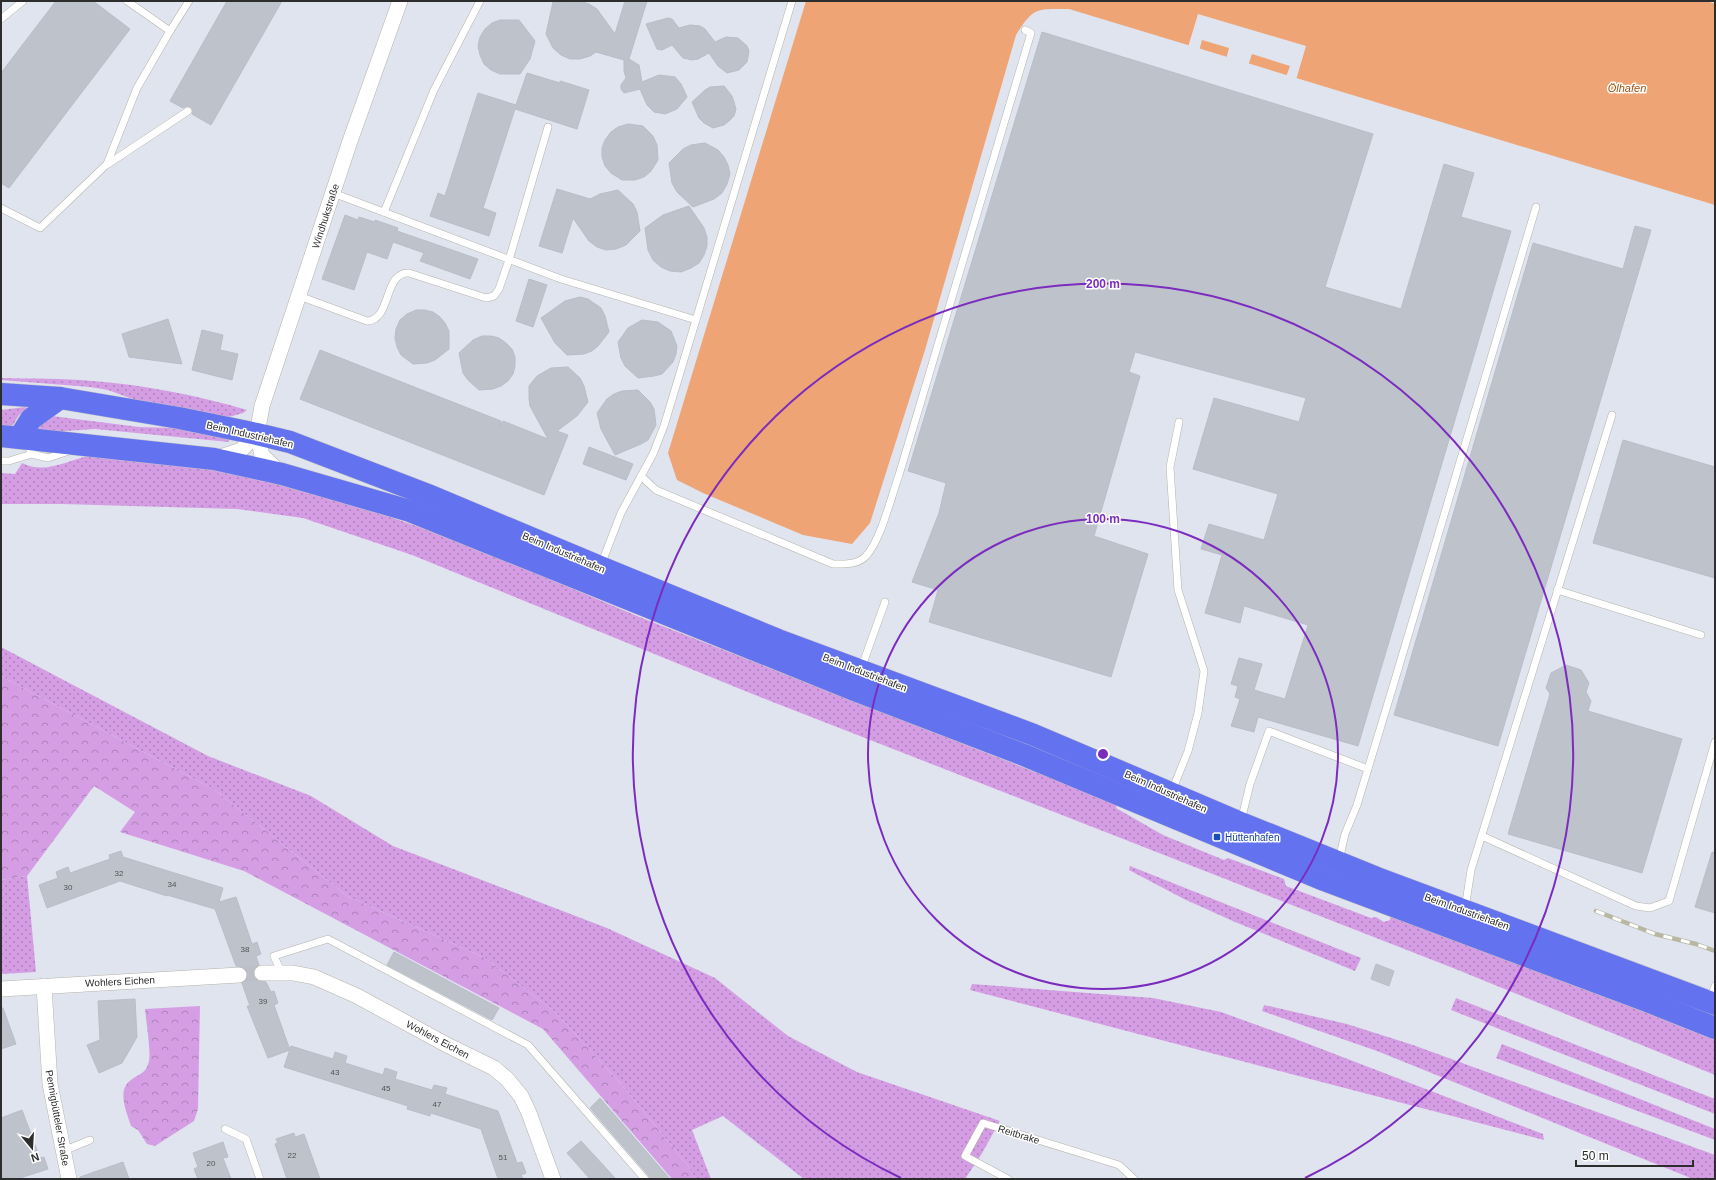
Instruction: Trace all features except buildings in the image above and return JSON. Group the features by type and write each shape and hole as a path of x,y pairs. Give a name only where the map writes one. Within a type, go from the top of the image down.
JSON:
{"main road":[{"name":"Beim Industriehafen","path":"1,394 60,398 179,418 290,442 357,467 721,617 860,671 1034,735 1241,823 1338,862 1464,911 1598,959 1713,997"},
{"path":"28,446 23,432 31,419 60,398"},
{"name":"Beim Industriehafen","path":"1,436 28,446 85,445 214,459 282,474 410,511 852,689 1024,755 1324,880 1634,996 1715,1028"}],"street":[{"name":"Windhukstraße","path":"282,474 262,455 257,434 262,406 333,193 400,1"},
{"path":"214,459 240,450 257,434"},
{"name":"Wohlers Eichen","path":"262,973 280,972 314,977 356,996 447,1045 494,1068 507,1079 521,1096 529,1113 553,1179"},
{"name":"Wohlers Eichen","path":"1,989 239,975"},
{"name":"Pennigbütteler Straße","path":"44,986 50,1084 69,1179"}],"lane":[{"path":"1,19 23,1"},
{"path":"127,1 170,31"},
{"path":"107,164 137,88 189,1"},
{"path":"384,212 434,90 480,1"},
{"path":"600,568 621,513 653,454 664,426 792,1"},
{"path":"641,476 656,490 834,564 849,564 865,557 876,538 899,475 1031,33 1025,30"},
{"path":"1,208 40,228 107,164 188,111"},
{"path":"299,296 364,320 372,321 378,316 396,278 401,273 409,273 482,296 490,297 497,293 509,260 548,127"},
{"path":"333,193 561,279 696,320"},
{"path":"1338,862 1345,834 1357,805 1368,769 1536,207"},
{"path":"1464,911 1471,870 1612,415"},
{"path":"1171,793 1188,751 1198,714 1204,670 1178,590 1170,467 1179,422"},
{"path":"1,461 9,461 28,446"},
{"path":"1557,590 1701,635"},
{"path":"860,671 885,602"},
{"path":"1241,823 1250,784 1269,731 1368,769"},
{"path":"1482,836 1636,906 1650,908 1669,901 1715,742"},
{"path":"280,972 274,956 328,939 528,1045 645,1179"},
{"name":"Reitbrake","path":"1008,1179 965,1156 982,1122 1119,1165 1134,1179"},
{"path":"225,1129 246,1139 260,1179"},
{"path":"63,1150 90,1140"}],"green space":[{"path":"1,378 69,379 131,385 190,395 247,410 243,413 229,417 138,401 108,390 90,387 1,380"},
{"path":"27,408 26,410 19,415 10,430 1,430 1,410"},
{"path":"52,416 139,427 176,428 229,439 229,442 95,429 37,433 38,424"},
{"path":"92,455 237,473 350,503 419,527 509,562 642,618 1117,804 1116,808 1163,835 1224,860 1228,858 1284,879 1286,886 1371,918 1376,917 1384,922 1390,920 1391,916 1715,1038 1715,1075 1453,968 750,693 412,555 303,518 237,509 62,504 1,504 1,473 15,474 22,463 39,468 48,467"},
{"path":"1,647 208,756 311,796 393,846 607,928 715,978 788,1036 857,1072 1000,1121 981,1155 965,1179 804,1179 723,1116 692,1130 711,1179 695,1179 688,1166 622,1085 555,1012 485,958 347,896 215,790 1,676"},
{"path":"1,676 215,790 347,896 485,958 555,1012 622,1085 688,1166 695,1179 672,1179 543,1029 244,871 120,832 135,812 94,786 27,876 1,880"},
{"path":"1130,866 1361,958 1355,971 1235,922 1184,899 1129,870"},
{"path":"27,876 36,972 1,974 1,880"},
{"path":"972,984 1153,998 1221,1012 1543,1134 1544,1140 970,990"},
{"path":"1456,998 1715,1099 1715,1114 1451,1010"},
{"path":"1264,1005 1347,1024 1413,1045 1715,1155 1715,1179 1693,1179 1377,1051 1262,1011"},
{"path":"200,1006 198,1109 194,1121 155,1146 147,1144 138,1130 131,1126 123,1096 127,1084 142,1073 148,1065 149,1043 145,1009"},
{"path":"1502,1044 1715,1129 1715,1140 1496,1058"}],"water":[{"name":"Ölhafen","path":"806,1 1707,1 1715,4 1715,205 1069,9 1037,11 1027,19 1016,35 925,350 870,523 852,544 803,535 703,493 677,480 668,453"}],"pier":[{"path":"1198,14 1306,46 1296,80 1286,77 1290,66 1252,54 1248,66 1226,59 1229,48 1202,40 1199,51 1188,47"}],"tunnel":[{"path":"239,975 262,973"}],"railway":[{"path":"1596,911 1655,934 1696,944 1715,951"}],"place":[{"name":"Hüttenhafen","path":"1217,837"}]}
